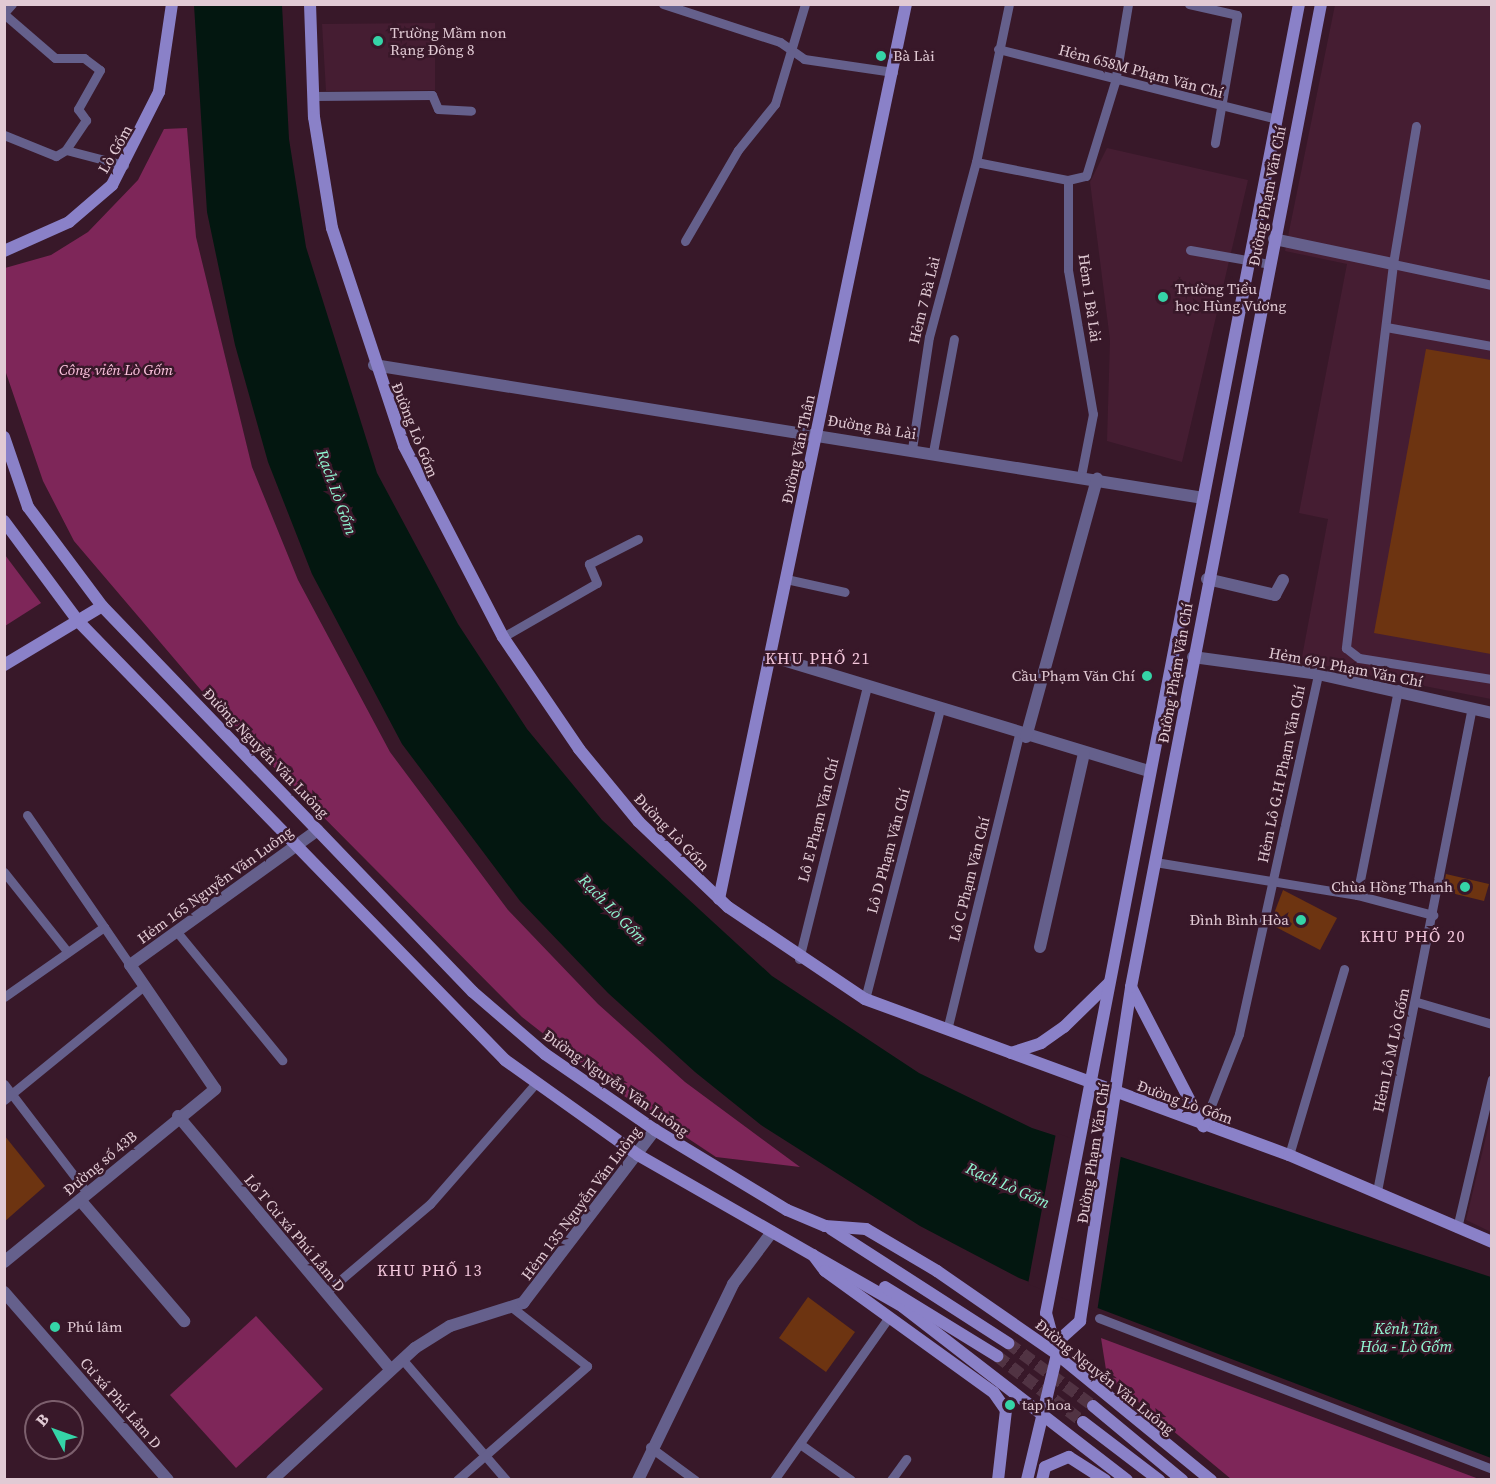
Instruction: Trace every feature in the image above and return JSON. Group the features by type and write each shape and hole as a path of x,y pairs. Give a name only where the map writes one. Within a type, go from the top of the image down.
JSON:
{"main road":[{"name":"Lò Gốm","path":"4,251 69,222 112,185 159,92 172,4"},
{"name":"Đường Lò Gốm","path":"310,4 313,96 332,228 374,365 426,494 503,637 613,792 719,899 799,959 865,999 1203,1126 1289,1155 1491,1242"},
{"name":"Đường Văn Thân","path":"719,899 819,434 906,4"},
{"name":"Đường Phạm Văn Chí","path":"1058,1348 1046,1313 1148,771 1299,4"},
{"name":"Đường Phạm Văn Chí","path":"1058,1348 1080,1321 1118,1094 1131,987 1222,501 1321,4"},
{"name":"Đường Nguyễn Văn Luông","path":"4,437 28,507 102,606 473,992 545,1054 654,1130 787,1210 825,1226 866,1229 1058,1348 1211,1479"},
{"name":"Đường Bà Lài","path":"1203,498 1222,501"},
{"path":"4,521 78,621 461,1019 536,1083 638,1155 772,1232 838,1259 997,1356"},
{"path":"4,665 102,606"},
{"path":"1011,1053 1056,1032 1108,983"},
{"path":"1131,987 1203,1126"},
{"path":"825,1226 1008,1343"},
{"path":"809,1249 825,1271 943,1352 994,1393 1006,1410 998,1479"},
{"path":"809,1249 935,1330 1044,1412 1127,1479"},
{"path":"1027,1479 1058,1348"},
{"path":"1093,1406 1182,1479"},
{"path":"1083,1422 1159,1479"},
{"path":"1042,1479 1045,1467 1069,1457 1105,1479"}],"street":[{"path":"1274,239 1393,264"},
{"name":"Đường Bà Lài","path":"374,365 933,452 1203,498"},
{"path":"1023,736 1097,479"},
{"path":"1207,579 1275,595 1283,580"},
{"path":"770,656 940,711 1148,771"},
{"name":"Hẻm 691 Phạm Văn Chí","path":"1193,657 1318,674 1398,689 1472,710 1491,713"},
{"path":"1040,947 1084,754"},
{"name":"Hẻm 165 Nguyễn Văn Luông","path":"215,1089 130,965 318,830"},
{"name":"Đường số 43B","path":"4,1262 178,1116 215,1089"},
{"name":"Lô T Cư xá Phú Lâm D","path":"178,1116 390,1369"},
{"name":"Hẻm 135 Nguyễn Văn Luông","path":"272,1479 402,1359 450,1326 514,1309 537,1289 638,1155 654,1130"},
{"path":"84,1197 184,1321"},
{"path":"638,1479 650,1447 733,1284 772,1232"},
{"name":"Cư xá Phú Lâm D","path":"4,1292 168,1479"}],"lane":[{"path":"4,135 56,156 66,150 86,120 78,109 100,70 84,58 55,58 4,13 12,4"},
{"path":"663,4 682,6 780,42 791,52 804,59 893,72"},
{"path":"685,242 738,150 775,104 805,4"},
{"name":"Hẻm 7 Bà Lài","path":"912,449 929,337 976,162 1009,4"},
{"path":"976,162 1068,180 1086,176 1095,159 1114,82 1128,4"},
{"path":"1189,4 1237,15 1215,142"},
{"name":"Hẻm 658M Phạm Văn Chí","path":"998,48 1114,82 1222,109 1276,119"},
{"path":"313,96 432,95 438,109 471,111"},
{"path":"1416,126 1393,264 1346,648 1359,658 1491,679"},
{"path":"66,150 124,165"},
{"name":"Hẻm 1 Bà Lài","path":"1068,180 1068,270 1093,414 1081,476"},
{"path":"1190,250 1269,264"},
{"path":"1393,264 1491,285"},
{"path":"1386,327 1491,346"},
{"path":"933,452 954,339"},
{"path":"503,637 597,583 589,564 638,539"},
{"path":"786,579 845,592"},
{"name":"Hẻm Lô G.H Phạm Văn Chí","path":"1203,1126 1239,1034 1318,674"},
{"name":"Lô E Phạm Văn Chí","path":"799,959 867,687"},
{"path":"1357,895 1398,689"},
{"name":"Hẻm Lô M Lò Gốm","path":"1377,1191 1417,1002 1472,710"},
{"name":"Lô D Phạm Văn Chí","path":"865,999 940,711"},
{"name":"Lô C Phạm Văn Chí","path":"947,1030 1023,736"},
{"name":"Hẻm 165 Nguyễn Văn Luông","path":"27,815 130,965"},
{"path":"1155,862 1357,895 1433,915"},
{"path":"4,872 66,950"},
{"path":"4,997 66,950 104,927"},
{"path":"177,932 282,1060"},
{"path":"1289,1155 1344,969"},
{"path":"8,1097 145,985"},
{"path":"1417,1002 1491,1024"},
{"path":"1457,1228 1491,1079"},
{"path":"325,1293 430,1204 536,1083"},
{"path":"4,1084 8,1097 84,1197"},
{"path":"457,1479 587,1366 514,1309"},
{"path":"774,1479 889,1317"},
{"path":"1099,1318 1491,1469"},
{"path":"402,1359 483,1456 506,1479"},
{"path":"800,1444 851,1479"},
{"path":"650,1447 695,1479"},
{"path":"891,1479 906,1459"}],"shaded area":[{"path":"1335,5 1491,5 1491,699 1301,662 1328,519 1299,513 1347,264 1285,251"},
{"name":"Trường Mầm non Rạng Đông 8","path":"435,23 435,90 326,91 322,24"},
{"name":"Trường Tiểu học Hùng Vương","path":"1107,148 1248,180 1182,462 1107,441 1110,340 1090,182"},
{"path":"1491,1116 1492,1232 1466,1220"}],"green space":[{"name":"Công viên Lò Gốm","path":"187,128 196,237 252,467 298,580 390,752 508,910 598,1004 685,1082 800,1167 716,1157 615,1090 522,1017 223,716 74,541 43,481 5,370 5,268 51,255 88,232 138,180 164,129"},
{"path":"5,555 41,603 4,626"},
{"path":"256,1316 323,1389 236,1468 170,1395"},
{"path":"1101,1338 1479,1479 1231,1479 1107,1376"}],"water":[{"name":"Kênh Tân Hóa - Lò Gốm","path":"194,5 282,5 289,139 306,247 377,473 458,624 527,729 602,820 772,976 919,1073 1032,1128 1491,1277 1491,1458 1019,1278 920,1226 761,1125 695,1072 608,993 520,901 402,744 312,574 268,462 235,345 207,212"}],"pier":[{"path":"1056,1133 1121,1155 1097,1312 1028,1284"}],"building":[{"path":"1426,349 1491,360 1491,654 1374,633"},
{"name":"Chùa Hồng Thanh","path":"1446,874 1489,884 1484,901 1443,891"},
{"name":"Đình Bình Hòa","path":"1283,890 1337,918 1320,950 1270,924"},
{"path":"4,1135 45,1186 4,1222"},
{"path":"808,1297 855,1332 826,1372 779,1338"}],"tunnel":[{"path":"1008,1343 1093,1406"},
{"path":"997,1356 1083,1422"}],"place":[{"name":"Trường Mầm non Rạng Đông 8","path":"378,41"},
{"name":"Bà Lài","path":"881,56"},
{"name":"Trường Tiểu học Hùng Vương","path":"1163,297"},
{"name":"Cầu Phạm Văn Chí","path":"1147,676"},
{"name":"Chùa Hồng Thanh","path":"1465,887"},
{"name":"Đình Bình Hòa","path":"1301,920"},
{"name":"Phú lâm","path":"55,1327"},
{"name":"tap hoa","path":"1010,1405"}],"district":[{"name":"KHU PHỐ 21","path":"818,658"},
{"name":"KHU PHỐ 20","path":"1413,936"},
{"name":"KHU PHỐ 13","path":"430,1270"}],"water label":[{"name":"Rạch Lò Gốm","path":"337,492"},
{"name":"Rạch Lò Gốm","path":"613,909"},
{"name":"Rạch Lò Gốm","path":"1008,1185"}]}
